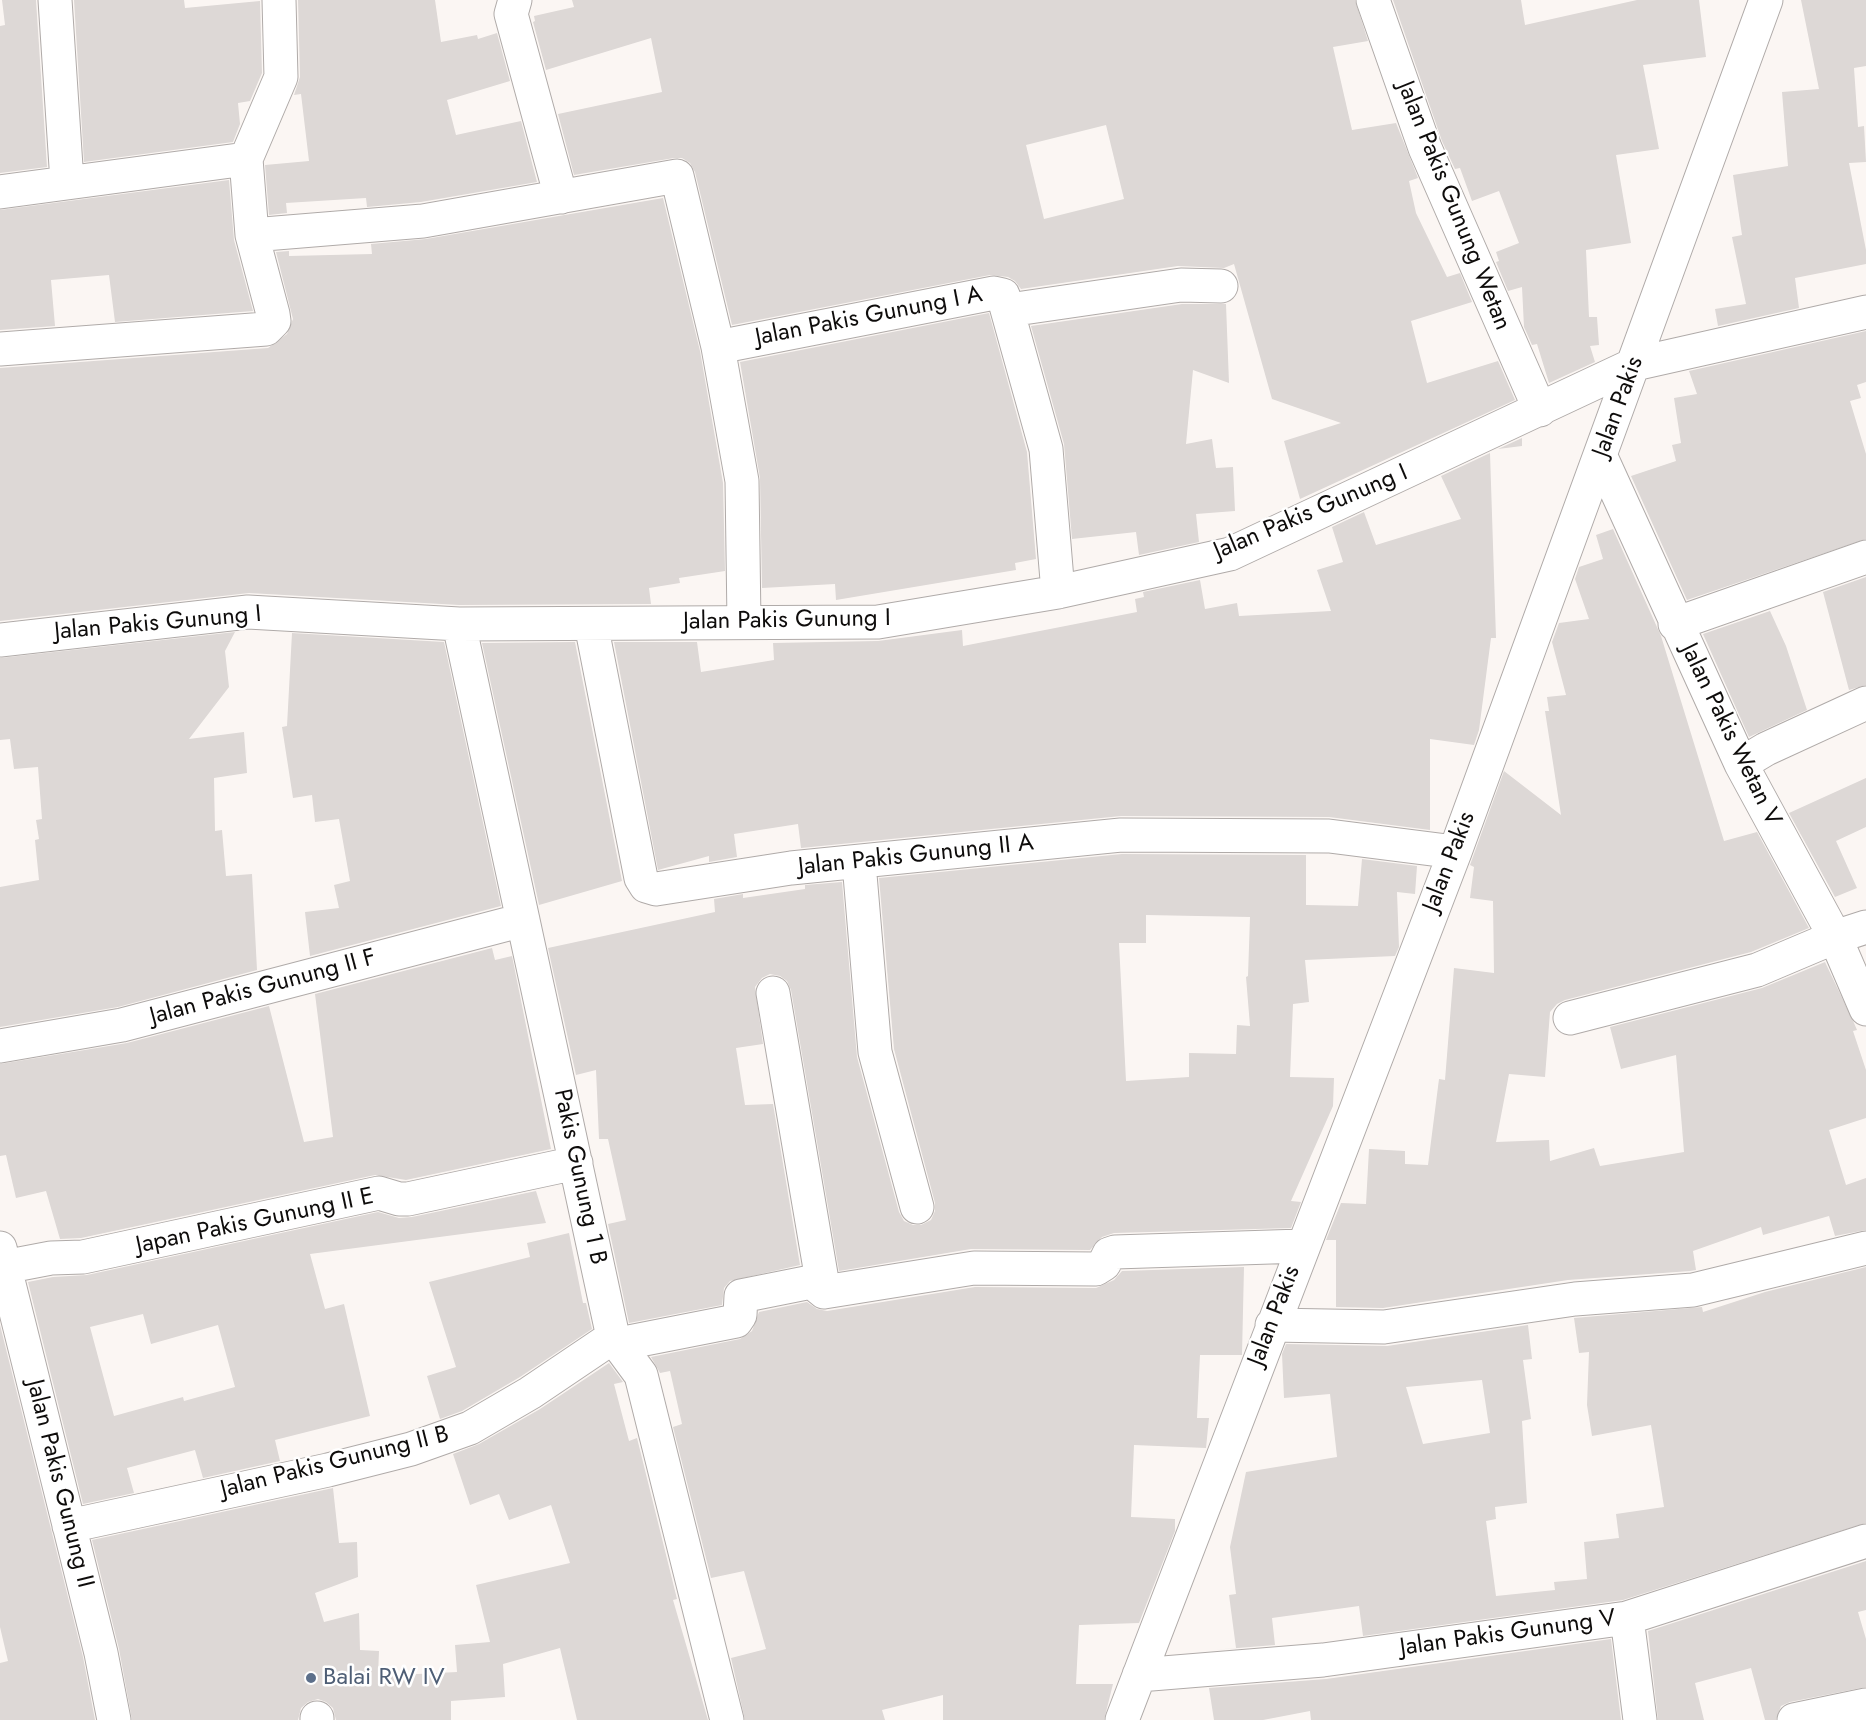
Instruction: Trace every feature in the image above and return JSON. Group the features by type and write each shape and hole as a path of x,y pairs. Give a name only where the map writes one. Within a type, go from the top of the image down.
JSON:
{"street":[{"path":"55,0 67,182"},
{"path":"0,349 266,329 274,321 252,235 246,159 281,77 279,0"},
{"path":"515,0 511,14 561,197"},
{"name":"Jalan Pakis Gunung Wetan","path":"1373,0 1425,148 1540,410"},
{"name":"Jalan Pakis","path":"1122,1720 1455,852 1766,0"},
{"path":"0,192 246,159"},
{"path":"252,235 423,221 677,176 718,347 742,481 744,622"},
{"path":"1009,310 1182,285 1221,286"},
{"name":"Jalan Pakis Gunung I A","path":"718,347 994,292 1003,295 1046,449 1058,592"},
{"name":"Jalan Pakis Gunung I","path":"0,640 248,612 459,624 878,622 1058,592 1230,554 1635,364 1866,312"},
{"name":"Jalan Pakis Wetan V","path":"1601,457 1675,624 1741,764 1835,937 1866,1009"},
{"path":"1675,624 1866,557"},
{"name":"Pakis Gunung 1 B","path":"459,624 616,1341 641,1376 727,1720"},
{"name":"Jalan Pakis Gunung II A","path":"591,624 641,878 646,886 656,889 791,868 1121,835 1329,836 1455,852"},
{"path":"1741,764 1766,749 1866,703"},
{"path":"859,863 874,1052 917,1208"},
{"name":"Jalan Pakis Gunung II F","path":"0,1046 122,1025 524,920"},
{"path":"1569,1018 1757,970 1835,937 1866,927"},
{"path":"773,993 824,1292"},
{"name":"Japan Pakis Gunung II E","path":"2,1257 83,1257 379,1193 408,1198 576,1163"},
{"path":"616,1341 736,1321 740,1315 739,1299 744,1295 806,1283 813,1283 824,1292 974,1268 1096,1269 1104,1264 1109,1254 1115,1252 1302,1246"},
{"path":"1272,1325 1384,1327 1575,1299 1693,1290 1866,1248"},
{"name":"Jalan Pakis Gunung II","path":"2,1257 69,1526 114,1720"},
{"name":"Jalan Pakis Gunung II B","path":"69,1526 328,1470 411,1449 470,1428 616,1341"},
{"name":"Jalan Pakis Gunung V","path":"1139,1675 1323,1660 1627,1618 1866,1540"},
{"path":"1627,1618 1640,1720"},
{"path":"1794,1720 1866,1705"}],"building":[{"path":"2,0 36,0 47,167 0,173 0,26 5,25"},
{"path":"74,0 184,0 185,8 260,1 262,73 250,101 238,103 240,124 233,142 84,162"},
{"path":"298,0 435,0 441,42 477,35 478,39 497,33 510,81 447,100 456,135 521,121 537,182 421,202 367,207 366,198 286,203 287,213 269,215 265,165 309,161 301,94 294,95 300,77"},
{"path":"572,0 1355,0 1368,41 1333,47 1352,130 1396,123 1418,178 1409,181 1416,213 1447,277 1460,273 1472,302 1411,321 1427,383 1498,361 1515,400 1300,499 1284,441 1341,423 1272,399 1234,264 1224,268 1178,266 1021,289 1015,281 1008,277 990,275 732,325 695,172 690,163 682,158 674,158 574,175 558,114 662,92 651,38 546,70 533,22 535,21 534,16 574,7","holes":["1106,125 1124,199 1044,219 1026,145"]},
{"path":"1393,0 1521,0 1525,25 1637,0 1699,0 1706,57 1643,65 1659,149 1616,155 1631,243 1586,250 1589,317 1597,317 1599,345 1590,346 1595,362 1549,383 1537,344 1532,345 1524,327 1522,287 1508,291 1496,262 1499,261 1496,252 1519,243 1499,191 1472,201 1460,168 1455,169 1442,141"},
{"path":"1801,0 1866,0 1866,66 1854,68 1858,127 1864,126 1866,162 1849,163 1866,250 1866,264 1795,278 1799,308 1718,326 1715,309 1746,304 1732,237 1742,235 1733,175 1788,166 1782,92 1819,89"},
{"path":"229,180 234,240 253,311 115,322 109,275 51,280 55,326 0,330 0,210"},
{"path":"663,198 700,351 723,483 725,571 679,578 680,583 649,588 651,604 459,605 249,593 0,621 0,368 268,348 287,334 293,319 276,252 289,251 289,256 372,254 371,244 426,239"},
{"path":"1182,304 1226,304 1229,383 1193,370 1186,444 1212,439 1216,468 1233,467 1235,511 1196,514 1199,542 1139,555 1136,532 1072,539 1064,444 1031,326"},
{"path":"989,313 1027,452 1036,559 1015,563 1016,570 836,600 835,584 762,588 760,478 740,362"},
{"path":"1866,331 1866,382 1857,385 1861,398 1850,401 1866,454 1866,539 1687,600 1631,476 1676,461 1672,445 1681,443 1674,398 1697,394 1689,371"},
{"path":"1522,438 1522,446 1498,449"},
{"path":"1490,453 1496,638 1491,638 1479,730 1474,745 1430,739 1430,830 1329,817 1121,816 801,848 798,824 734,834 737,857 709,862 709,856 658,870 614,642 697,642 701,672 774,660 773,643 878,641 962,630 963,646 1137,612 1135,599 1144,597 1143,592 1200,580 1205,609 1237,603 1239,616 1331,611 1317,570 1343,562 1332,527 1364,512 1376,545 1461,519 1441,476"},
{"path":"1613,529 1661,636 1724,841 1757,832 1809,928 1751,952 1557,1004 1550,1012 1545,1077 1509,1074 1496,1142 1549,1140 1550,1161 1594,1148 1600,1166 1684,1152 1676,1055 1621,1069 1610,1027 1762,988 1825,962 1857,1030 1853,1031 1866,1070 1866,1118 1829,1130 1846,1185 1866,1178 1866,1230 1835,1236 1829,1216 1763,1235 1761,1227 1693,1251 1696,1270 1568,1280 1383,1308 1336,1307 1336,1240 1326,1240 1341,1203 1366,1204 1369,1149 1405,1151 1405,1164 1428,1165 1439,1079 1445,1080 1454,968 1494,973 1493,901 1470,898 1474,867 1470,865 1504,771 1561,815 1545,711 1549,711 1547,697 1566,695 1552,642 1559,623 1589,619 1575,579 1579,567 1603,559 1596,535"},
{"path":"1866,577 1866,685 1849,690 1823,592"},
{"path":"1770,611 1786,646 1807,710 1749,737 1703,634"},
{"path":"235,632 225,651 229,687 189,739 244,732 247,773 214,778 215,831 222,830 226,876 252,874 257,970 118,1007 0,1027 0,887 39,880 35,840 39,839 36,820 42,819 38,767 14,769 10,739 0,740 0,658"},
{"path":"292,633 444,642 501,906 310,956 305,912 339,908 334,885 350,881 339,819 315,822 312,795 293,798 282,727 287,726"},
{"path":"575,642 622,881 539,905 482,643"},
{"path":"1866,778 1866,827 1836,841 1857,888 1835,897 1789,813"},
{"path":"1122,854 1306,855 1306,905 1358,906 1362,859 1417,866 1415,894 1397,892 1399,947 1395,956 1305,960 1309,1002 1293,1004 1290,1077 1334,1078 1333,1106 1291,1201 1301,1202 1291,1228 1114,1233 1102,1237 1090,1250 971,1249 839,1271 791,990 787,981 780,976 770,974 762,978 755,987 763,1044 736,1048 745,1105 773,1104 800,1265 730,1281 724,1288 722,1305 629,1323 608,1224 626,1220 608,1139 599,1139 596,1070 576,1075 548,948 715,912 714,899 743,894 743,898 805,889 805,885 842,882 857,1057 899,1212 904,1221 913,1225 921,1225 931,1220 935,1211 935,1203 894,1049 879,878","holes":["1146,915 1250,917 1248,976 1246,977 1250,1026 1237,1025 1236,1054 1189,1053 1189,1077 1126,1081 1119,943 1146,943"]},
{"path":"492,948 495,960 512,956 551,1149 406,1180 375,1175 81,1238 60,1239 46,1191 16,1198 6,1155 0,1156 0,1064 127,1043 269,1006 304,1142 333,1137 315,994"},
{"path":"536,1191 546,1223 310,1254 325,1309 344,1304 370,1416 275,1440 280,1461 203,1478 195,1450 127,1468 134,1493 83,1504 28,1282 53,1277 87,1275 378,1212 399,1218","holes":["143,1314 151,1344 218,1325 235,1387 184,1401 183,1397 114,1416 90,1327"]},
{"path":"569,1233 583,1303 586,1303 592,1329 520,1377 462,1411 440,1419 427,1376 456,1367 429,1282 530,1257 527,1243"},
{"path":"1244,1267 1242,1355 1200,1355 1197,1418 1209,1418 1206,1448 1134,1445 1131,1517 1175,1519 1175,1531 1139,1623 1079,1625 1076,1684 1113,1684 1104,1720 943,1720 943,1695 882,1710 885,1720 745,1720 731,1658 766,1649 744,1571 711,1578 673,1427 682,1424 670,1371 660,1373 651,1357 740,1339 752,1331 759,1312 807,1302 817,1309 827,1311 975,1287 1096,1288 1114,1280 1122,1271"},
{"path":"1866,1267 1866,1523 1623,1600 1363,1636 1359,1606 1272,1618 1275,1645 1213,1650 1236,1648 1229,1595 1236,1594 1230,1547 1246,1472 1337,1457 1330,1394 1284,1398 1282,1354 1286,1344 1387,1346 1528,1325 1532,1359 1523,1360 1531,1419 1522,1421 1527,1503 1495,1507 1496,1519 1486,1521 1496,1596 1555,1590 1554,1582 1587,1579 1584,1542 1619,1538 1616,1514 1664,1507 1651,1425 1592,1436 1587,1405 1589,1352 1579,1353 1574,1318 1702,1307 1703,1312 1765,1292","holes":["1482,1380 1490,1433 1423,1444 1406,1387"]},
{"path":"0,1325 83,1657 95,1720 0,1720 0,1663 8,1661 0,1627"},
{"path":"609,1363 623,1382 614,1384 629,1441 637,1438 677,1599 673,1600 708,1720 577,1720 560,1648 503,1664 505,1697 451,1701 451,1720 336,1720 333,1708 318,1699 308,1702 301,1708 298,1720 132,1720 119,1649 92,1540 333,1488 339,1543 357,1542 358,1577 315,1593 324,1622 359,1613 360,1650 379,1651 378,1676 457,1672 455,1645 490,1642 476,1585 570,1563 551,1505 509,1520 499,1494 470,1505 453,1454 479,1444 540,1409"},
{"path":"1866,1561 1866,1610 1858,1612 1866,1639 1866,1687 1790,1702 1781,1706 1776,1720 1765,1720 1751,1668 1695,1683 1704,1720 1658,1720 1648,1631"},
{"path":"1611,1639 1621,1720 1311,1720 1310,1711 1263,1720 1214,1720 1209,1688 1326,1679"}],"place":[{"name":"Balai RW IV","path":"311,1678"}]}
